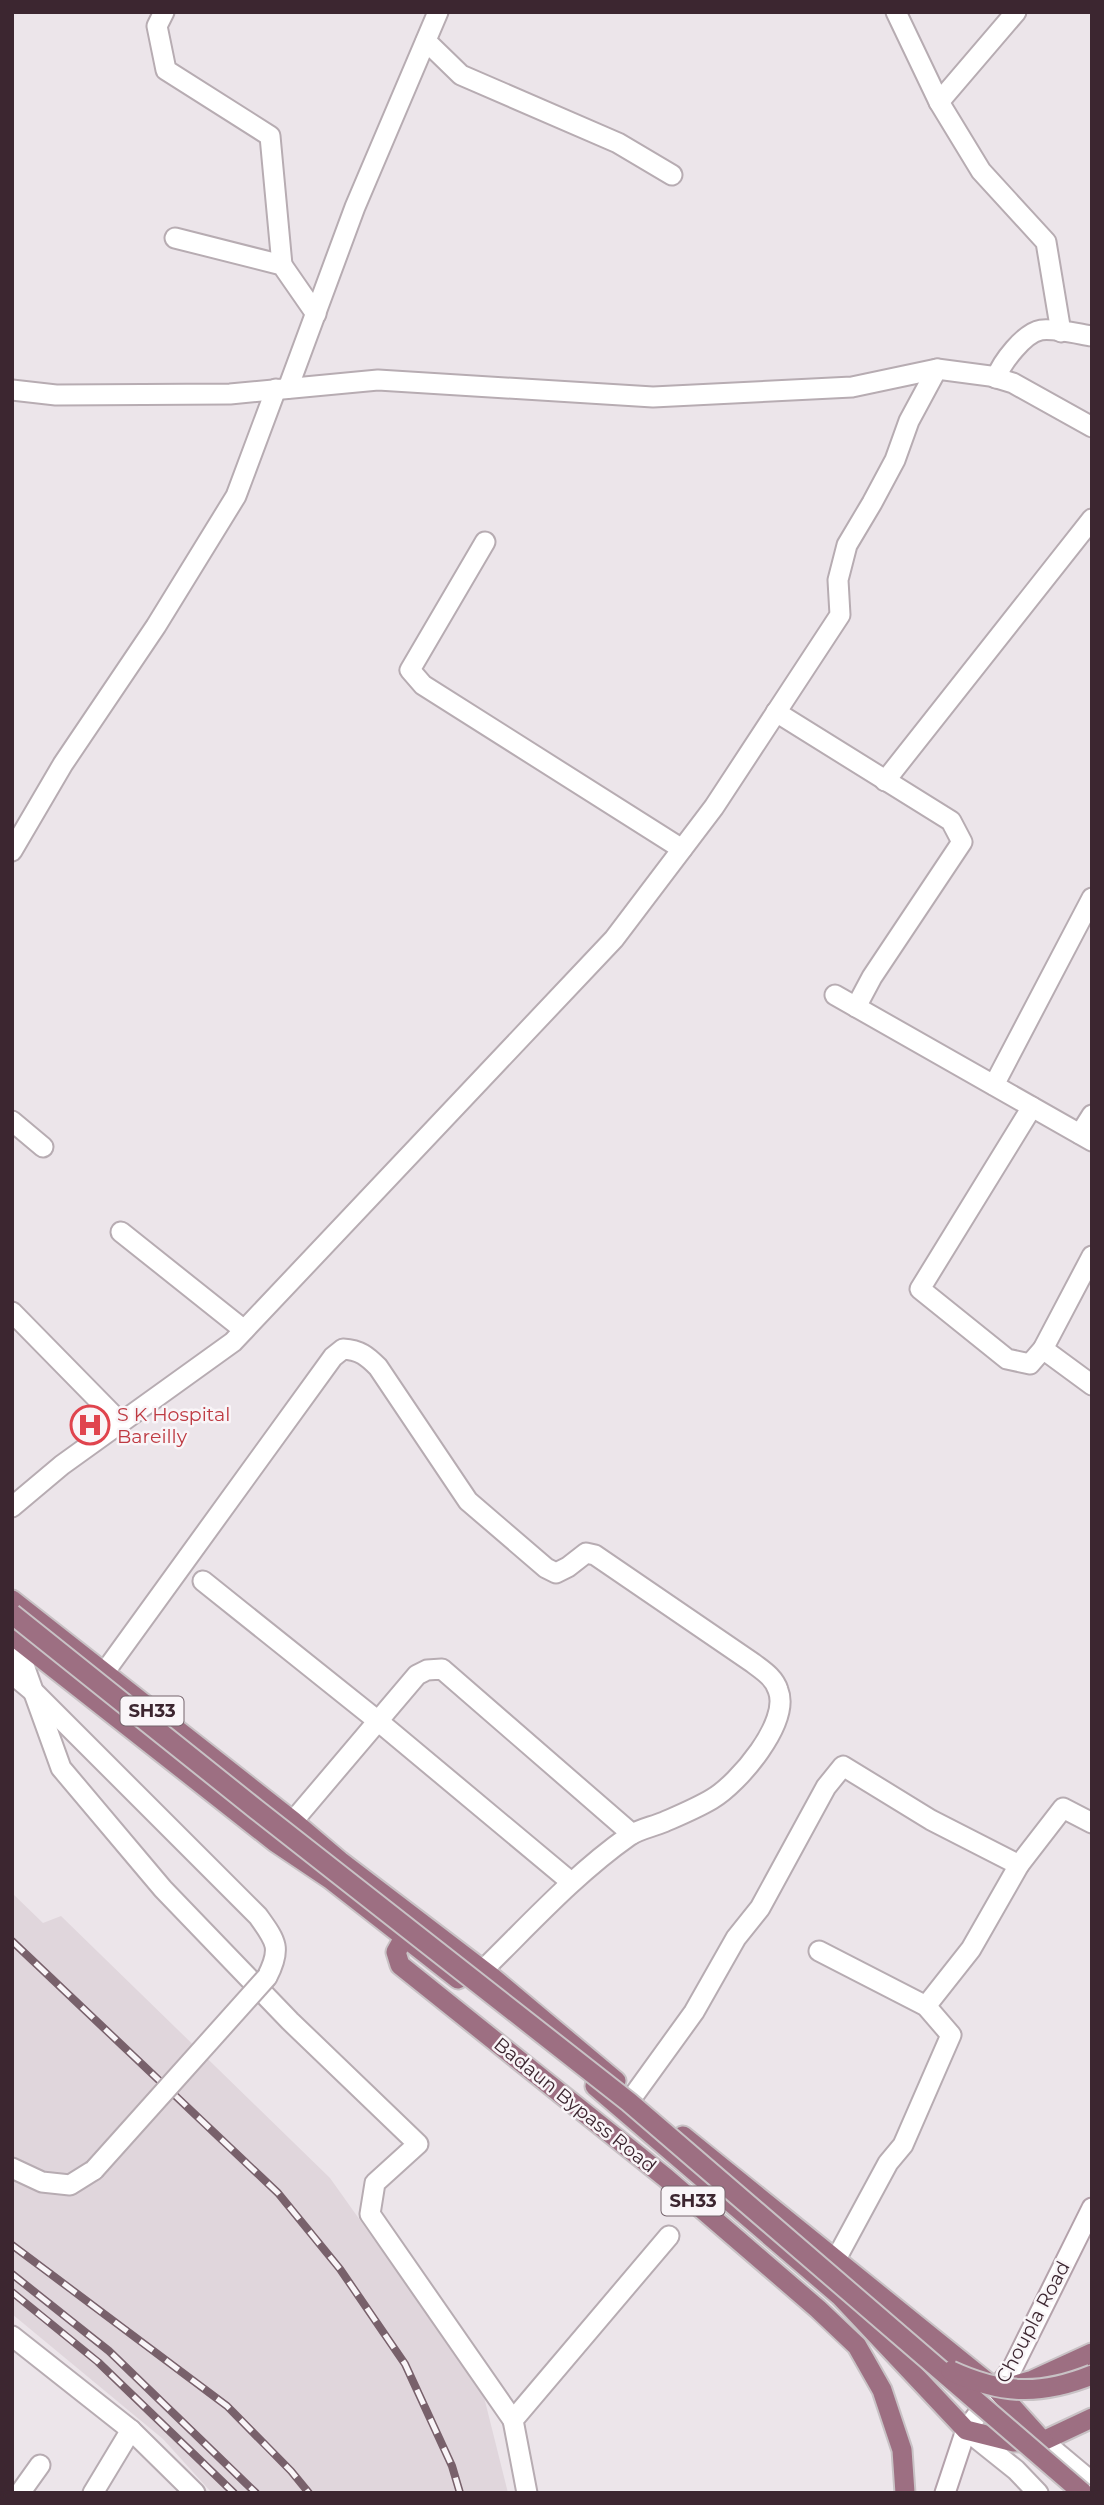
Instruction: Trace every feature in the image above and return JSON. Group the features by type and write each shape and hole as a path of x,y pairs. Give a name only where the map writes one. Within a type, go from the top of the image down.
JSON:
{"main road":[{"name":"SH33","path":"12,1600 293,1821"},
{"path":"12,1614 629,2102 1083,2493"},
{"name":"SH33","path":"13,1635 275,1842"},
{"path":"293,1821 483,1970 835,2261 997,2390 1043,2441"},
{"path":"275,1842 330,1879 577,2070 840,2296 966,2430 1014,2442 1043,2441 1092,2418"},
{"name":"Badaun Bypass Road","path":"415,1918 396,1952 400,1965 666,2178 857,2346 882,2390 902,2450 905,2493"},
{"path":"997,2390 1034,2380 1092,2353"},
{"path":"931,2362 974,2382 1024,2392 1066,2386 1092,2375"}],"street":[{"path":"163,12 157,26 166,70 270,136 282,264 316,314"},
{"path":"12,851 63,764 156,625 236,496 316,314 355,207 438,12"},
{"path":"896,12 939,102 981,171 1046,242 1061,332"},
{"path":"939,102 1016,12"},
{"path":"426,41 461,75 618,143 672,175"},
{"path":"175,237 282,264"},
{"path":"996,378 1000,366 1018,345 1040,330 1092,336"},
{"path":"12,1507 62,1465 233,1342 614,939 713,807 840,615 838,580 846,545 895,460 909,421 937,369"},
{"path":"12,390 56,395 217,394 378,380 653,397 852,387 937,369 1013,383 1092,427"},
{"path":"885,781 1092,519"},
{"path":"485,542 410,670 422,685 682,849"},
{"path":"776,712 951,821 962,842 872,977 856,1007"},
{"path":"994,1085 1092,898"},
{"path":"835,995 1086,1138 1092,1115"},
{"path":"1032,1107 920,1289 1007,1359 1030,1364 1043,1349 1092,1256"},
{"path":"12,1121 43,1147"},
{"path":"121,1232 244,1330"},
{"path":"12,1312 121,1423"},
{"path":"104,1674 333,1357 344,1349 357,1350 378,1367 468,1500 546,1568 556,1573 586,1553 594,1555 753,1663 769,1675 779,1691 779,1709 765,1742 732,1786 712,1799 632,1834 571,1882 483,1970"},
{"path":"1043,1349 1092,1385"},
{"path":"203,1581 378,1721 571,1882"},
{"path":"13,1635 61,1768 163,1889 290,2021 418,2144 375,2183 370,2214 513,2420 527,2493"},
{"path":"275,1842 417,1675 427,1670 442,1669 632,1834"},
{"path":"12,1674 36,1694 258,1916 273,1937 276,1958 267,1977 94,2170 70,2185 42,2182 12,2168"},
{"path":"634,2095 694,2011 736,1938 760,1908 826,1787 843,1766 931,1820 1019,1865"},
{"path":"926,2006 971,1949 1019,1865 1063,1808 1092,1824"},
{"path":"819,1951 926,2006 951,2035 903,2145 888,2162 835,2261"},
{"name":"Choupla Road","path":"945,2493 966,2430 1013,2367 1092,2208"},
{"path":"513,2420 669,2236"},
{"path":"12,2336 131,2430 192,2491"},
{"path":"93,2493 131,2430"},
{"path":"966,2430 1016,2470 1038,2493"},
{"path":"1043,2441 1092,2482"},
{"path":"20,2493 40,2465"}],"shaded area":[{"path":"12,1893 43,1923 61,1916 330,2178 483,2393 508,2493 212,2493 163,2439 12,2314"}],"railway":[{"path":"12,1941 278,2193 340,2269 405,2364 452,2466 460,2493"},
{"path":"12,2245 227,2406 309,2493"},
{"path":"12,2274 109,2351 256,2493"},
{"path":"12,2292 98,2362 234,2493"}],"place":[{"name":"S K Hospital Bareilly","path":"90,1425"}]}
